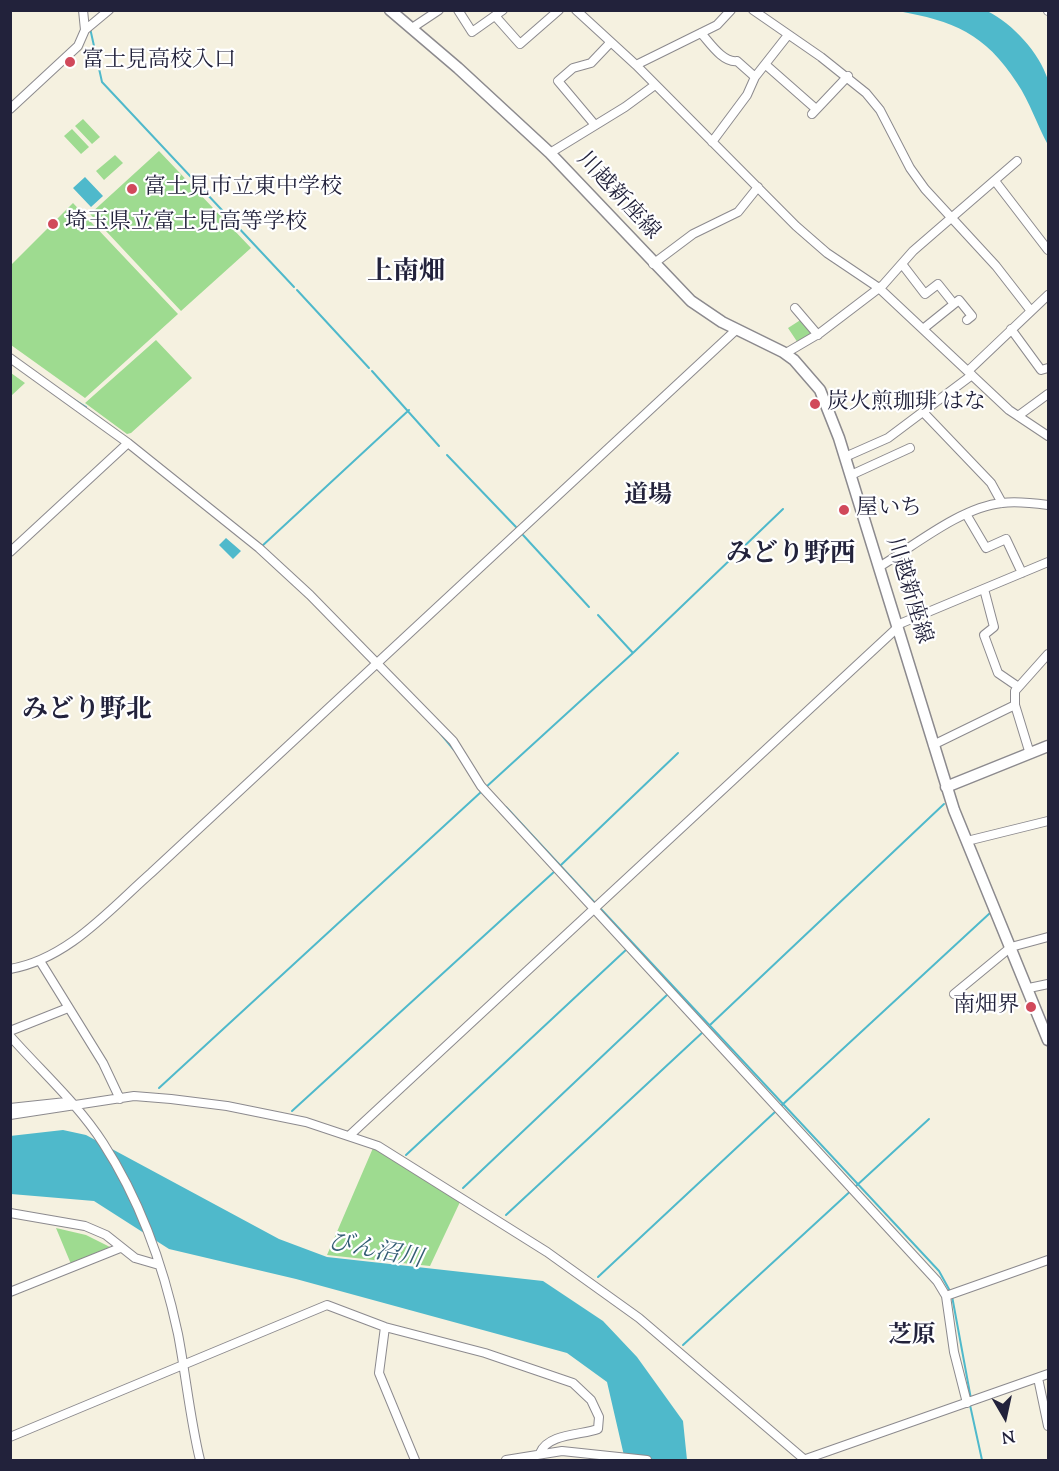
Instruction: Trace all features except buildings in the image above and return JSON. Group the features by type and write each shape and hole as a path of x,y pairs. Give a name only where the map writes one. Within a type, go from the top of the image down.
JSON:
{"main road":[{"name":"川越新座線","path":"390,10 550,153 653,264 696,305 737,330 786,353 820,390 834,420 946,787 1029,988 1048,1040"},
{"path":"946,787 1048,746"}],"street":[{"path":"83,10 85,30"},
{"path":"10,109 71,53 85,30 109,10"},
{"path":"412,28 439,10"},
{"path":"458,10 472,32 500,14 520,44 559,10"},
{"path":"576,10 636,64 796,226 827,253 879,288 1018,416 1048,436"},
{"path":"636,64 717,26 732,10"},
{"path":"753,10 848,76 867,93 880,110 910,168 952,219 996,266 1031,310"},
{"path":"701,33 723,57 732,62 737,61 755,77"},
{"path":"712,142 747,95 755,77 788,35"},
{"path":"595,125 558,81 573,68 591,63 610,43"},
{"path":"765,64 814,111 848,76"},
{"path":"550,153 655,85"},
{"path":"786,353 818,334 879,288 902,264 1017,161"},
{"path":"995,181 1048,250"},
{"path":"653,264 693,234 738,212 758,187"},
{"path":"902,264 925,294 938,284 954,304"},
{"path":"845,457 888,438 924,413 970,373 1011,329 1048,295"},
{"path":"923,329 959,300 972,316 967,320"},
{"path":"795,308 818,334"},
{"path":"1011,329 1041,370 1048,368"},
{"path":"10,969 40,961 70,944 151,873 737,330"},
{"path":"10,358 128,443 259,549 318,602 453,741 481,786 938,1281 946,1296 954,1352 967,1403"},
{"path":"1018,416 1048,394"},
{"path":"924,413 991,483 1002,503"},
{"path":"10,552 128,443"},
{"path":"851,475 910,448"},
{"path":"879,567 966,514 1002,503 1048,505"},
{"path":"966,514 986,548 1006,539 1022,573"},
{"path":"350,1135 897,627 1048,562"},
{"path":"984,589 994,627 984,635 986,643 998,673 1017,686"},
{"path":"1029,754 1015,705 1017,686 1048,654"},
{"path":"933,745 1015,705"},
{"path":"967,841 1048,821"},
{"path":"954,994 1011,947 1048,937"},
{"path":"40,961 103,1063 120,1099"},
{"path":"1029,988 1048,984"},
{"path":"10,1030 68,1008"},
{"path":"10,1035 93,1128 123,1179 159,1265 183,1364 200,1461"},
{"path":"10,1108 139,1096 237,1107 306,1122 350,1135 385,1149 547,1252 639,1318 804,1460 1048,1374"},
{"path":"10,1115 71,1104"},
{"path":"10,1213 85,1226 106,1235 120,1248 141,1260 159,1265"},
{"path":"10,1292 120,1248"},
{"path":"946,1296 1048,1260"},
{"path":"10,1437 327,1305 385,1327 485,1353 564,1379 580,1388 596,1408 598,1429 580,1431 545,1445 540,1453"},
{"path":"385,1327 379,1373 415,1461"},
{"path":"1038,1378 1048,1426"},
{"path":"506,1461 540,1453 573,1451 647,1461"}],"green space":[{"path":"83,119 100,137 92,144 75,126"},
{"path":"72,129 89,147 81,154 64,136"},
{"path":"159,151 251,248 181,311 90,214"},
{"path":"115,155 123,163 104,180 96,171"},
{"name":"埼玉県立富士見高等学校","path":"73,203 178,314 85,398 11,345 11,265"},
{"path":"802,319 812,335 798,343 788,328"},
{"path":"156,340 192,378 131,433 127,434 85,403"},
{"path":"11,373 25,383 11,396"},
{"path":"373,1148 460,1202 430,1266 327,1255"},
{"path":"56,1228 86,1235 110,1247 71,1264"}],"water":[{"path":"898,11 987,11 1015,31 1032,49 1048,80 1050,103 1048,145 1022,90 993,52 966,32 951,25"},
{"path":"85,177 103,196 91,207 73,188"},
{"path":"226,538 241,551 233,559 219,545"},
{"path":"63,1130 86,1135 279,1239 327,1257 543,1281 603,1321 637,1357 683,1421 687,1460 625,1460 607,1382 567,1353 296,1279 169,1249 94,1201 11,1194 10,1136"}],"waterway":[{"path":"90,28 102,82 294,287"},
{"path":"297,290 369,368"},
{"path":"372,371 439,446"},
{"path":"73,399 86,407"},
{"path":"261,547 409,410"},
{"path":"447,455 516,527"},
{"path":"485,788 633,653 783,509"},
{"path":"523,535 589,607"},
{"path":"598,615 633,653"},
{"path":"440,733 454,750"},
{"path":"561,865 678,753"},
{"path":"159,1088 481,792"},
{"path":"710,1025 944,804"},
{"path":"506,807 596,904"},
{"path":"292,1111 555,871"},
{"path":"600,908 939,1271 950,1291"},
{"path":"782,1105 990,913"},
{"path":"406,1155 628,948"},
{"path":"463,1188 669,993"},
{"path":"506,1215 704,1031"},
{"path":"598,1277 776,1111"},
{"path":"683,1345 929,1119"},
{"path":"952,1296 971,1399"},
{"path":"970,1405 982,1460"}],"place":[{"name":"富士見高校入口","path":"70,62"},
{"name":"富士見市立東中学校","path":"132,189"},
{"name":"埼玉県立富士見高等学校","path":"53,224"},
{"name":"炭火煎珈琲 はな","path":"815,404"},
{"name":"屋いち","path":"844,510"},
{"name":"南畑界","path":"1031,1007"}],"district":[{"name":"上南畑","path":"406,275"},
{"name":"道場","path":"648,498"},
{"name":"みどり野西","path":"791,557"},
{"name":"みどり野北","path":"87,713"},
{"name":"芝原","path":"912,1338"}],"water label":[{"name":"びん沼川","path":"375,1253"}]}
